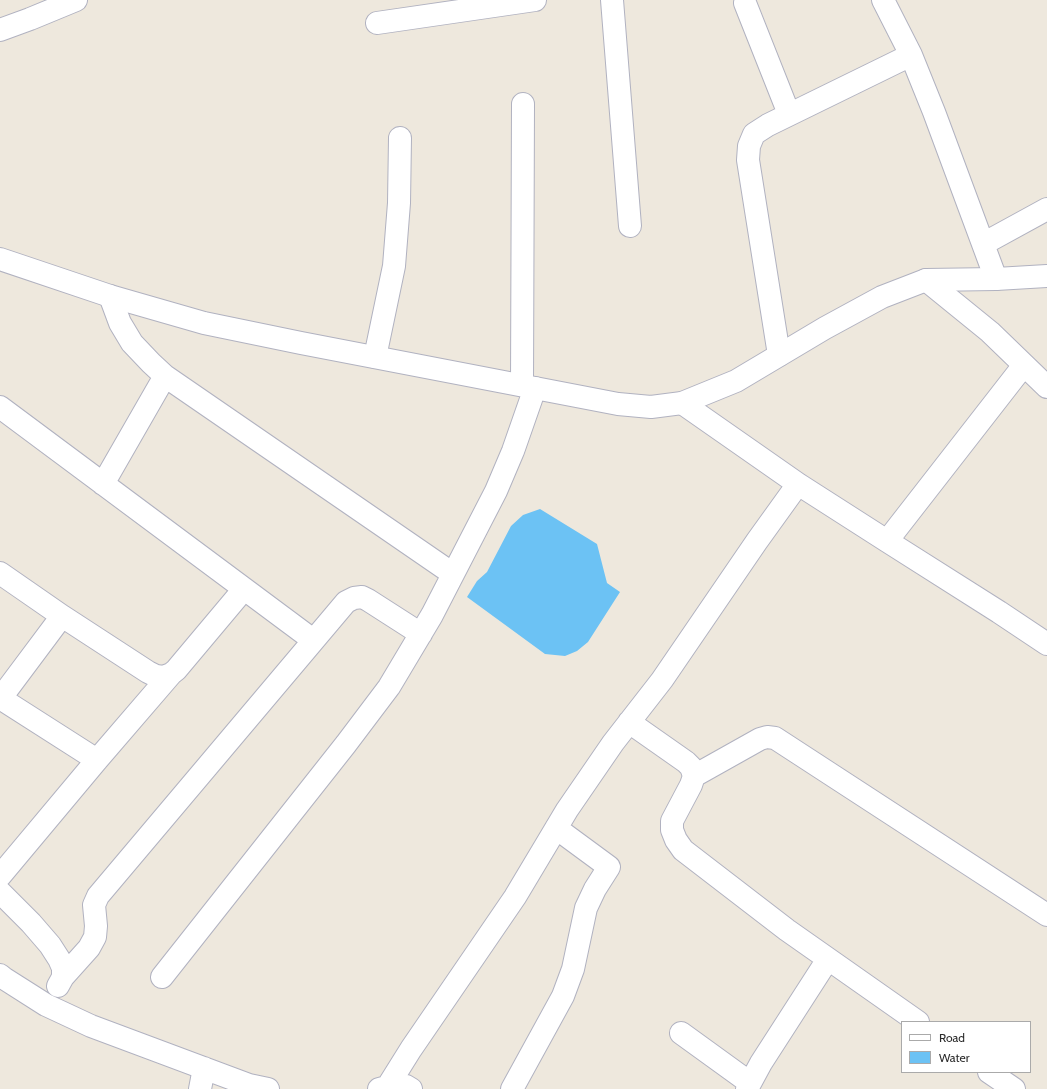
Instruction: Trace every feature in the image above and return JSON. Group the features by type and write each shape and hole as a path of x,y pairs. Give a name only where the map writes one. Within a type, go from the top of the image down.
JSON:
{"street":[{"path":"0,30 76,0"},
{"path":"377,23 535,0"},
{"path":"612,0 630,226"},
{"path":"884,0 911,55 937,119 996,279"},
{"path":"745,1 789,114"},
{"path":"779,355 748,160 749,146 754,134 789,114 911,55"},
{"path":"162,977 346,744 389,687 432,615 496,491 513,451 528,386 522,104"},
{"path":"375,357 394,266 400,138"},
{"path":"983,244 1047,209"},
{"path":"0,259 110,296 204,323 624,405 651,407 682,403 736,381 882,297 926,280 996,279 1047,276"},
{"path":"926,280 990,332 1047,387"},
{"path":"110,296 120,323 132,342 165,376 453,574"},
{"path":"887,541 1024,365"},
{"path":"103,484 165,376"},
{"path":"682,403 798,484 1047,644"},
{"path":"0,407 313,640"},
{"path":"384,1088 515,897 567,810 609,749 662,680 798,484"},
{"path":"0,573 62,616 148,672 156,676 163,677 171,674"},
{"path":"0,876 97,760 244,589"},
{"path":"48,1007 63,977 89,948 95,937 96,926 94,905 98,896 346,602 354,598 362,597 421,634"},
{"path":"62,616 0,699 97,760"},
{"path":"629,722 691,767 694,776 691,785 672,821 672,830 676,840 684,850 787,930 917,1021"},
{"path":"694,776 760,739 767,737 774,738 1047,915"},
{"path":"512,1089 563,996 573,969 586,908 595,889 609,867 556,828"},
{"path":"0,892 31,922 50,945 63,968 63,977"},
{"path":"682,1034 749,1086 761,1063 828,959"},
{"path":"0,975 48,1007 202,1079 249,1084 268,1089"},
{"path":"990,1073 1014,1089"},
{"path":"384,1088 397,1084 411,1089"}],"water":[{"path":"540,509 597,544 607,583 620,592 588,642 577,651 565,656 545,654 467,597 477,581 487,572 511,526 523,515"}]}
